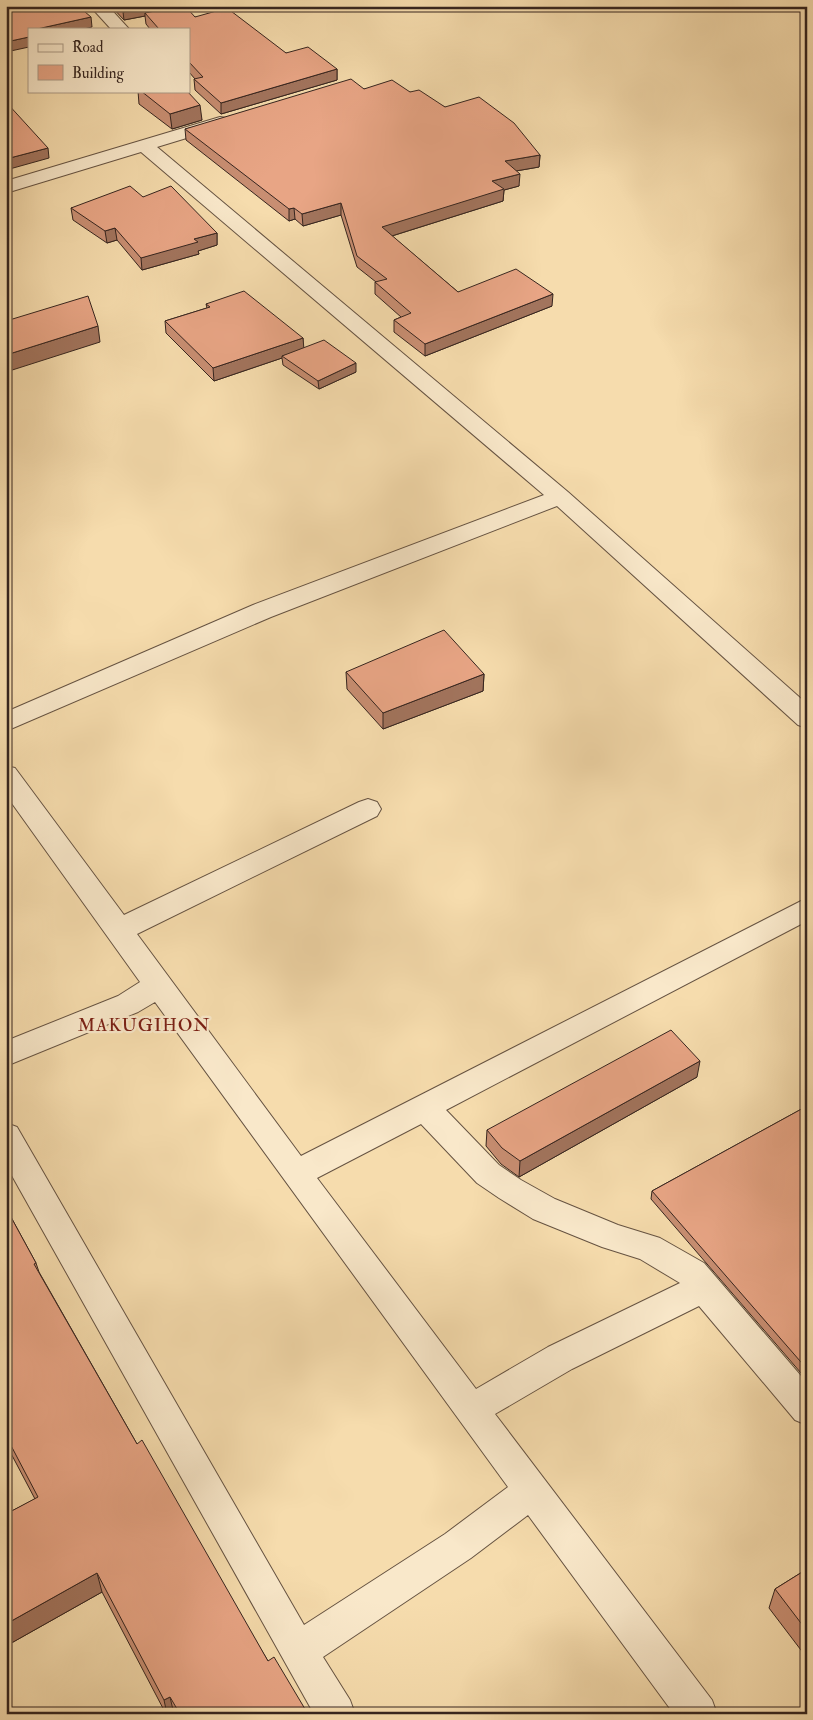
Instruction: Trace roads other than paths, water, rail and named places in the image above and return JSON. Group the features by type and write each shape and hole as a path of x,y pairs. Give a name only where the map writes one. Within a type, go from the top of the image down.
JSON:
{"street":[{"path":"98,6 120,28"},
{"path":"6,186 145,146 211,117 235,117"},
{"path":"145,146 560,497 807,719"},
{"path":"6,722 262,611 560,497"},
{"path":"6,775 296,1174 698,1714"},
{"path":"119,930 368,810"},
{"path":"296,1174 807,908"},
{"path":"6,1054 128,1004 159,986"},
{"path":"425,1108 488,1174 510,1189 544,1209 613,1237 649,1248 692,1273 807,1409"},
{"path":"6,1136 298,1651 336,1714"},
{"path":"471,1410 560,1358 705,1287"},
{"path":"298,1651 458,1546 532,1490"}],"district":[{"name":"MAKUGIHON","path":"144,1025"}]}
